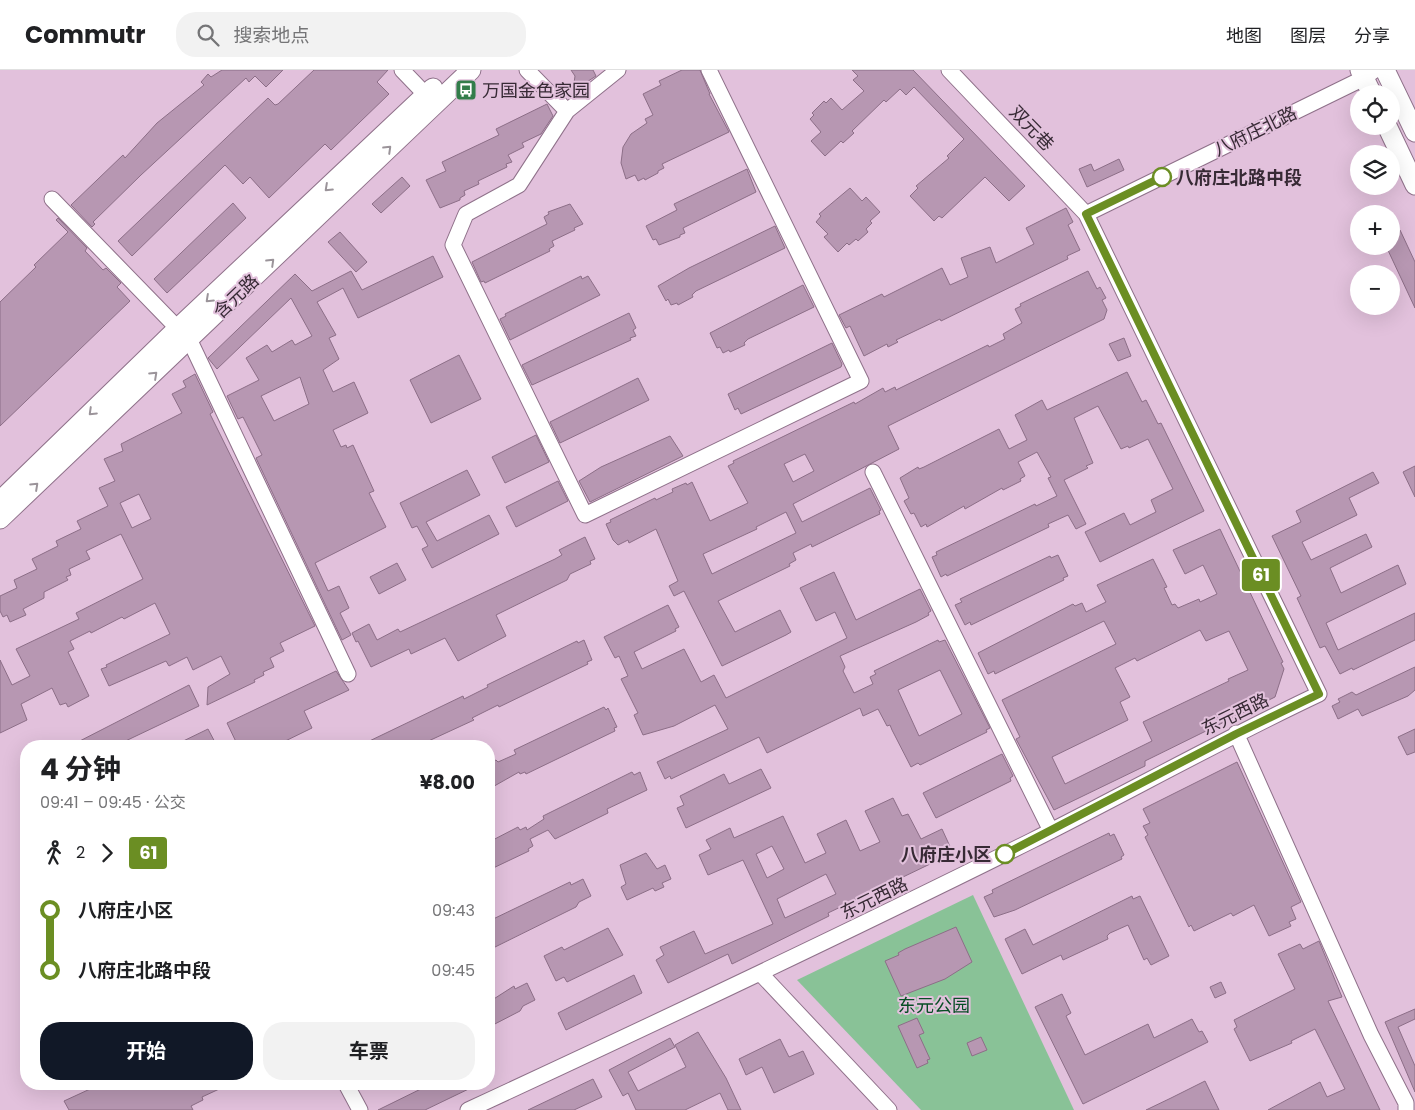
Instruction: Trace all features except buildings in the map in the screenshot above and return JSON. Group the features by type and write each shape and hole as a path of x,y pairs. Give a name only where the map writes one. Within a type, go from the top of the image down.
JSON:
{"main road":[{"name":"含元路","path":"0,519 184,334 452,70"},
{"name":"含元路","path":"0,501 471,70"},
{"path":"1384,70 1415,132"},
{"path":"1391,135 1415,185"}],"street":[{"path":"402,70 426,95"},
{"path":"527,70 567,111"},
{"path":"618,70 567,111 518,185 466,214 453,245 584,515 861,381 709,70"},
{"name":"双元巷","path":"950,70 1086,214"},
{"name":"八府庄北路","path":"1086,214 1368,78"},
{"path":"52,199 184,334 233,426 348,674"},
{"name":"东元西路","path":"468,1110 761,974 1051,831 1236,734 1319,694 1086,214"},
{"path":"874,472 1051,831"},
{"path":"1236,734 1371,1035 1406,1103 1406,1110"},
{"path":"761,974 889,1110"},
{"path":"349,1090 360,1110"}],"green space":[{"name":"东元公园","path":"973,895 1074,1110 921,1110 797,980"}],"bus line":[{"name":"61","path":"1005,854 1236,734 1319,694 1086,214 1162,177"}],"place":[{"name":"万国金色家园","path":"466,90"},
{"name":"八府庄北路中段","path":"1162,177"},
{"name":"八府庄小区","path":"1005,854"}]}
